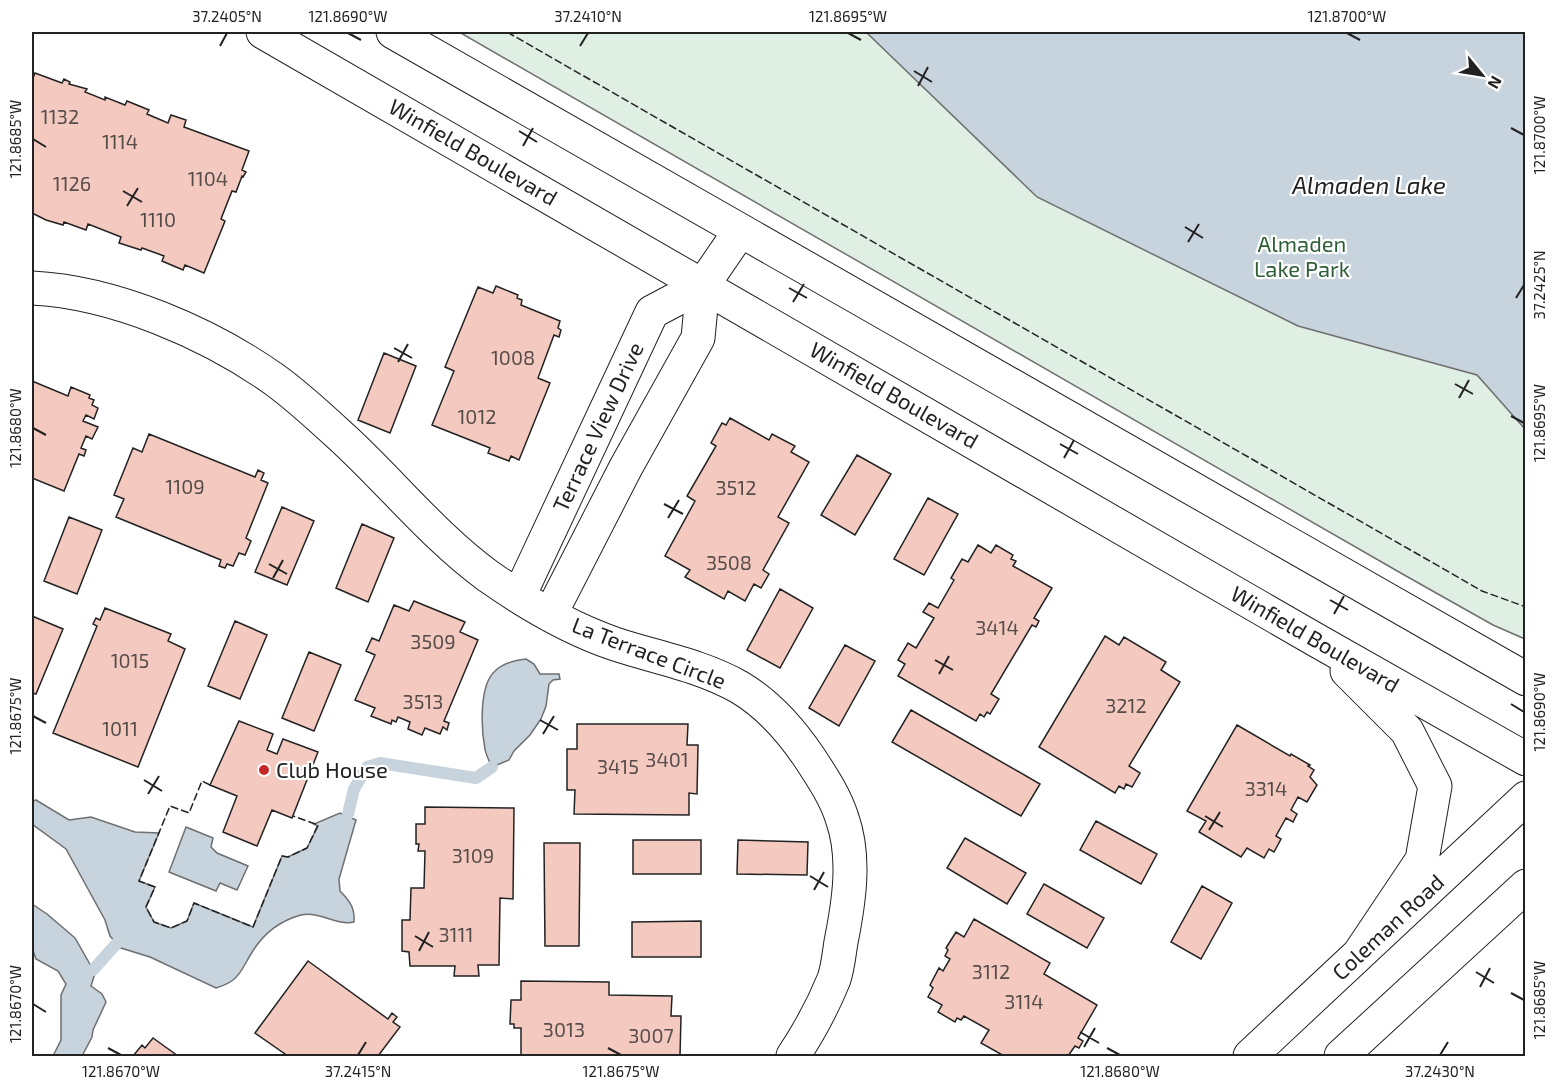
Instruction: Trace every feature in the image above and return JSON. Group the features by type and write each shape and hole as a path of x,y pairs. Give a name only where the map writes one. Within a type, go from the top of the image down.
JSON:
{"street":[{"name":"Winfield Boulevard","path":"263,32 1526,759"},
{"path":"393,32 740,231 1519,670"},
{"name":"Terrace View Drive","path":"550,615 626,467 698,338 704,285 740,231"},
{"name":"Terrace View Drive","path":"519,596 652,312 704,285"},
{"name":"La Terrace Circle","path":"32,288 89,296 153,315 209,341 275,381 347,441 442,538 486,574 519,596 550,615 613,643 701,669 758,698 797,740 831,790 843,820 849,859 849,901 835,975 820,1010 793,1056"},
{"path":"1316,640 1407,731 1435,786 1422,860 1359,954"},
{"name":"Coleman Road","path":"1250,1056 1526,798"},
{"path":"1341,1056 1526,886"},
{"path":"1438,965 1526,915"}],"green space":[{"name":"Almaden Lake Park","path":"459,32 1525,32 1525,639 1493,625 1406,576"}],"water":[{"name":"Almaden Lake","path":"866,32 1525,32 1525,429 1477,375 1298,326 1037,197"},
{"path":"526,659 534,664 540,674 559,674 560,679 553,680 549,684 546,706 541,719 530,735 514,751 509,760 492,767 485,751 483,730 482,708 486,686 498,668 510,662"},
{"path":"36,800 69,820 91,817 135,832 159,833 139,881 155,887 146,907 154,922 171,928 187,921 194,903 253,927 282,856 288,857 307,848 318,826 314,824 340,813 356,820 339,879 340,891 353,909 354,922 341,922 308,914 285,921 260,941 236,977 229,983 216,988 150,957 121,948 110,936 105,920 66,849 32,824 32,801"},
{"path":"186,827 213,838 211,847 217,853 248,866 237,890 220,883 216,891 169,872"},
{"path":"32,904 75,938 95,973 91,986 102,994 106,1002 82,1056 53,1056 61,1040 61,995 66,984 58,971 36,959 32,948"}],"building":[{"path":"35,73 62,83 64,79 70,82 69,84 87,89 85,92 105,100 105,97 125,105 127,101 149,110 147,114 168,123 171,115 186,120 184,127 249,151 242,170 246,172 236,192 232,191 221,219 225,221 204,273 185,265 183,270 162,261 164,256 119,243 121,237 88,224 86,230 64,222 63,225 46,220 32,213 32,78"},
{"path":"496,286 518,295 517,298 522,300 521,305 560,321 559,337 554,335 538,378 550,383 519,460 511,456 509,461 488,453 490,448 432,425 454,371 445,367 478,287 493,293"},
{"path":"384,353 416,366 390,433 358,420"},
{"path":"32,381 68,396 71,387 90,395 89,398 94,400 92,405 98,408 94,419 86,415 83,421 98,427 92,439 86,436 81,448 86,450 84,456 79,454 64,491 32,478"},
{"path":"730,418 769,440 772,434 795,446 791,452 809,462 778,517 789,523 763,570 769,574 761,588 754,584 745,601 728,591 724,599 685,577 690,570 665,556 695,501 687,496 716,446 711,443 722,423 726,425"},
{"path":"149,434 255,477 258,470 264,473 261,480 268,483 246,538 251,541 245,555 239,553 233,566 227,564 225,568 219,566 221,560 116,517 124,499 114,495 133,448 142,452"},
{"path":"857,455 891,474 855,535 821,515"},
{"path":"928,498 958,514 924,575 894,559"},
{"path":"282,507 314,521 287,585 255,572"},
{"path":"69,517 102,530 77,594 44,581"},
{"path":"362,524 394,538 368,602 336,588"},
{"path":"978,545 991,553 996,545 1013,555 1011,559 1016,561 1013,566 1052,588 1034,618 1039,621 1036,627 1032,625 991,694 999,699 990,714 987,712 984,717 980,714 976,721 898,676 905,664 898,660 908,643 916,648 934,618 923,612 929,603 938,608 954,580 951,578 962,559 968,562"},
{"path":"780,589 813,608 780,668 747,650"},
{"path":"414,601 465,622 460,632 478,640 444,721 449,723 447,730 443,727 440,734 425,728 422,735 408,729 410,722 398,717 396,722 392,720 391,724 371,716 375,708 355,700 375,655 366,651 372,638 379,641 394,605 409,611"},
{"path":"105,608 171,634 168,641 185,649 138,767 53,733 97,626 93,624 96,618 100,620"},
{"path":"32,616 63,629 36,694 32,693"},
{"path":"235,621 267,635 240,699 208,686"},
{"path":"1105,636 1119,645 1124,637 1166,662 1161,670 1180,682 1129,766 1140,773 1132,787 1126,784 1124,789 1119,786 1115,793 1039,747"},
{"path":"845,645 875,661 839,726 809,708"},
{"path":"309,652 341,665 314,731 282,718"},
{"path":"911,710 1040,784 1021,816 892,742"},
{"name":"Club House","path":"239,721 273,734 267,750 277,754 283,739 318,752 292,818 272,810 257,846 223,832 237,796 210,785"},
{"path":"577,724 688,724 687,745 698,745 697,794 689,793 689,815 574,814 575,790 567,790 567,749 577,749"},
{"path":"1237,725 1310,765 1308,766 1314,770 1310,777 1317,785 1307,802 1298,797 1291,810 1297,814 1293,822 1286,818 1276,836 1281,839 1274,852 1269,849 1264,858 1247,848 1241,857 1199,832 1206,821 1187,811"},
{"path":"425,807 514,808 513,899 500,898 499,965 478,965 479,976 454,976 455,966 410,966 409,952 402,951 402,920 410,920 411,888 424,888 425,851 418,851 416,824 425,824"},
{"path":"1096,821 1157,854 1141,884 1080,850"},
{"path":"965,838 1026,873 1007,904 947,868"},
{"path":"633,840 701,840 701,874 633,874"},
{"path":"738,840 808,842 807,875 737,874"},
{"path":"544,843 580,843 579,946 545,946"},
{"path":"1044,884 1104,918 1087,948 1027,914"},
{"path":"1202,886 1232,903 1201,959 1171,942"},
{"path":"974,919 1050,963 1044,974 1097,1005 1078,1038 1083,1041 1079,1048 1075,1046 1068,1056 1004,1056 981,1043 989,1030 964,1016 961,1020 957,1018 955,1022 938,1012 942,1005 928,997 933,988 930,985 939,968 943,971 950,959 945,956 948,950 946,948 956,932 964,937"},
{"path":"701,921 701,957 632,957 632,922"},
{"path":"308,961 388,1019 392,1013 397,1017 393,1022 400,1027 378,1056 288,1056 255,1033"},
{"path":"521,981 609,982 609,995 672,996 671,1016 681,1016 680,1056 521,1056 521,1028 514,1028 514,1024 510,1024 511,1000 521,1000"},
{"path":"153,1038 178,1056 133,1056 142,1045 145,1048"}],"waterway":[{"path":"348,814 354,789 367,767 380,763 476,778 492,767"},
{"path":"93,970 117,943"}],"fence":[{"path":"507,32 1482,591 1526,607"},
{"path":"210,785 202,781 189,813 170,806 139,881 155,887 146,907 154,922 171,928 187,921 194,903 253,927 282,856 288,857 307,848 318,825 293,816"}],"place":[{"name":"Club House","path":"264,770"}]}
